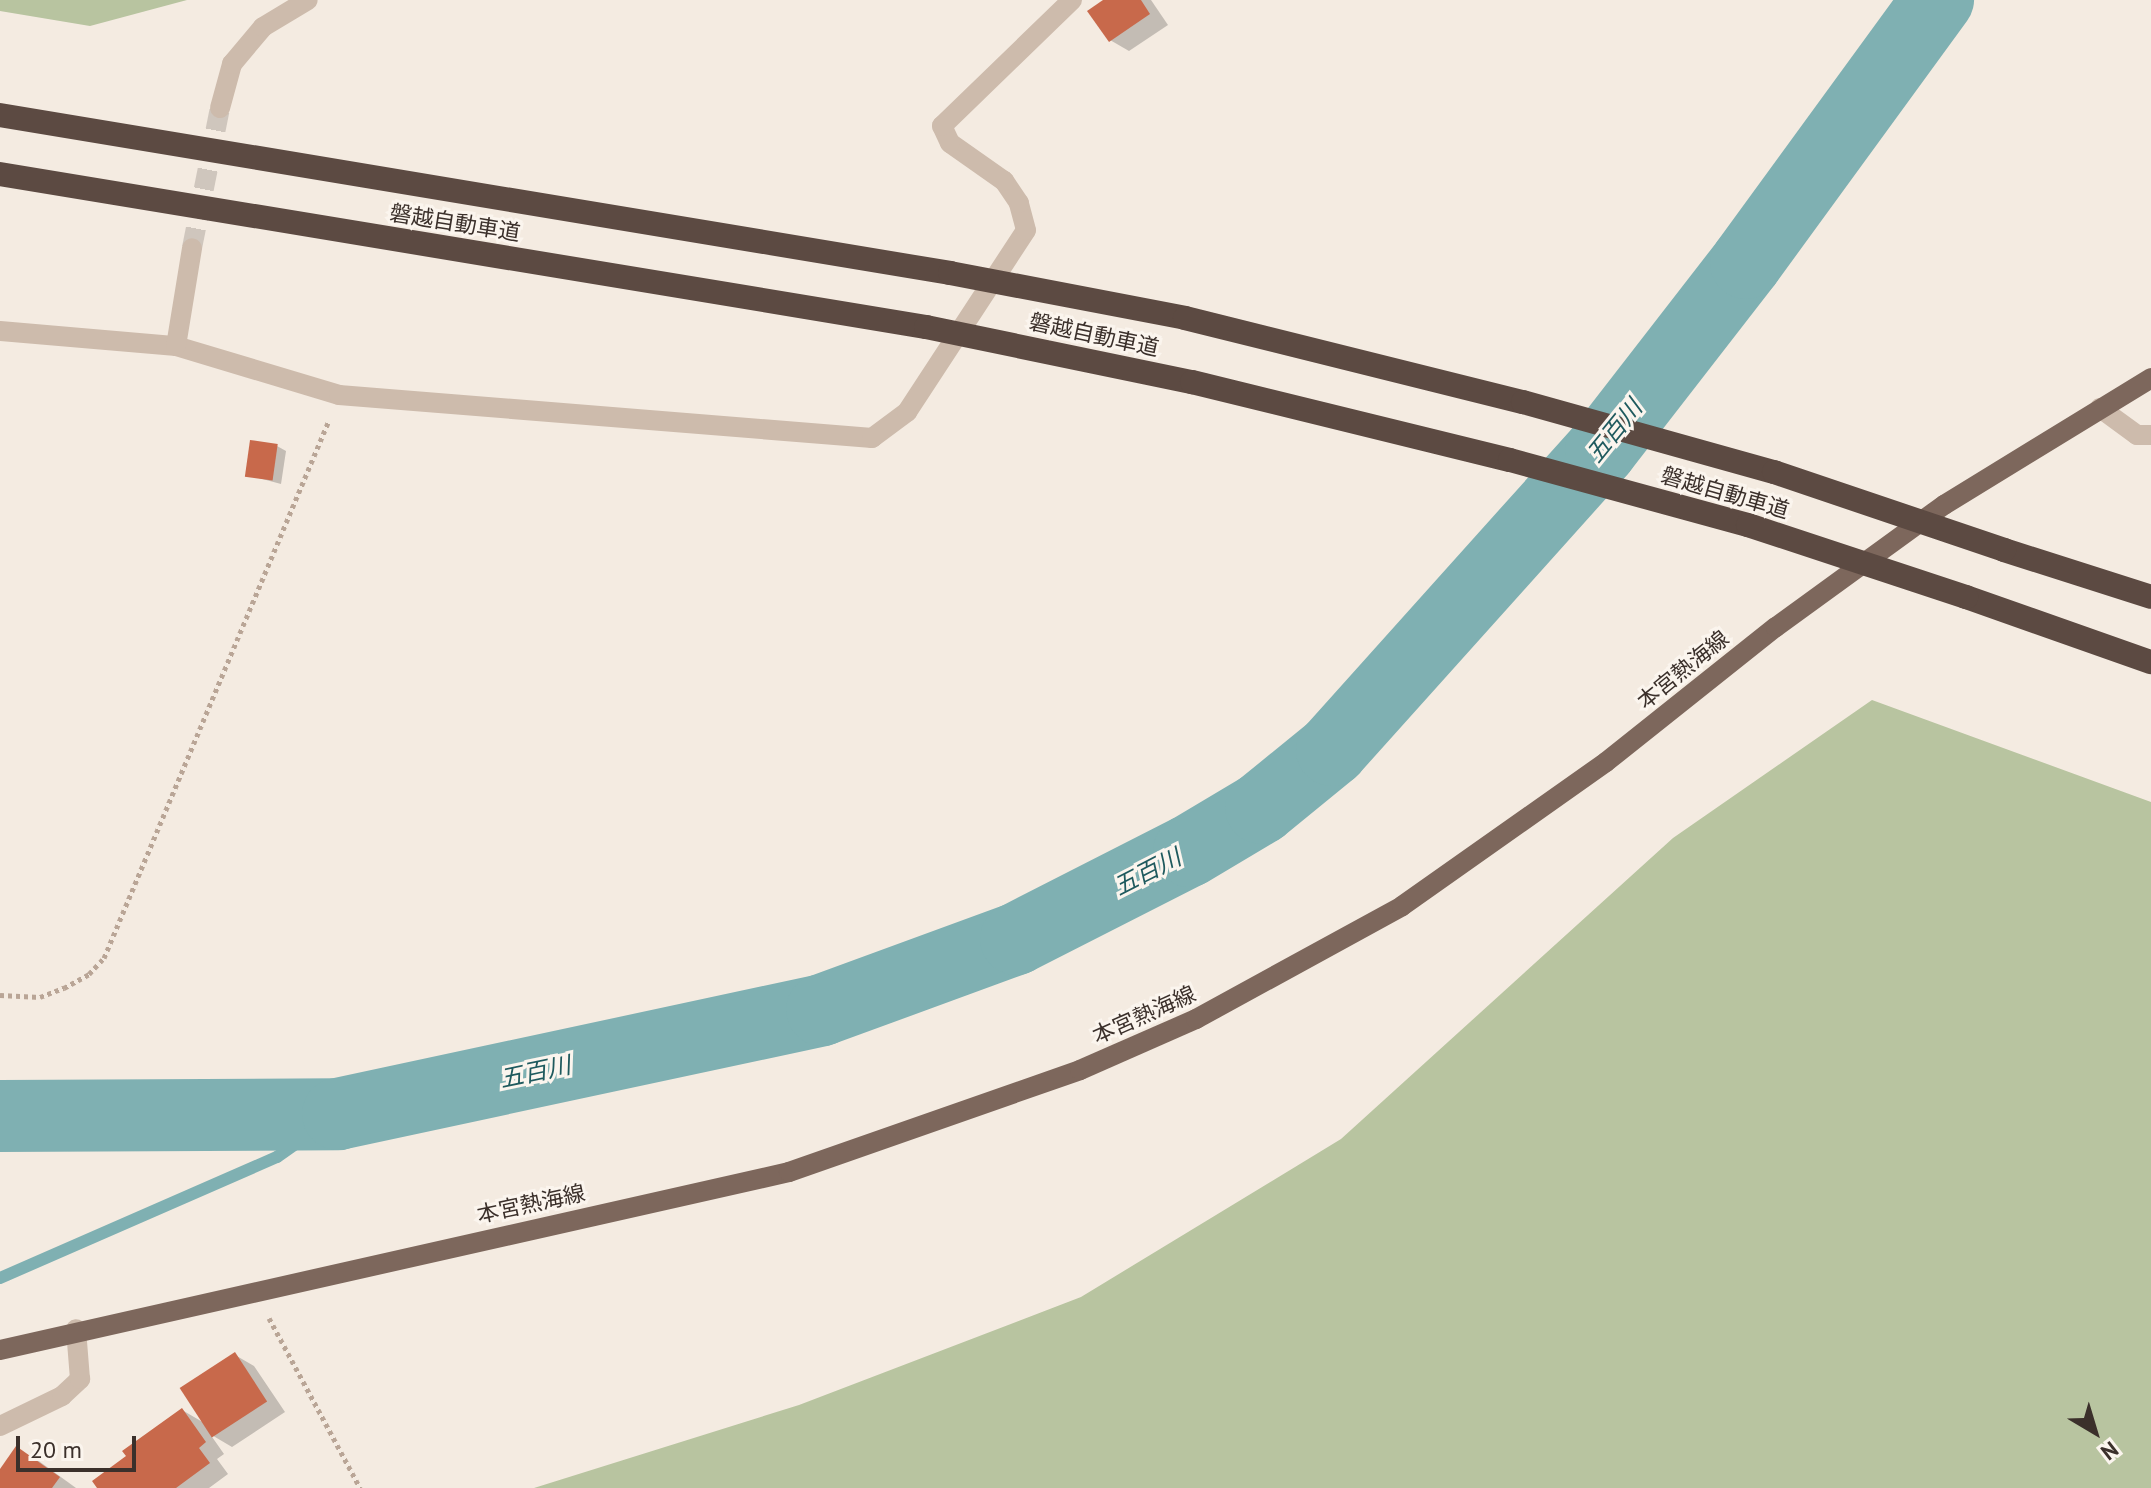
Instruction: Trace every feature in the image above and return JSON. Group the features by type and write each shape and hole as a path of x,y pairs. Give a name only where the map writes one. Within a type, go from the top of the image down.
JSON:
{"highway":[{"name":"磐越自動車道","path":"0,115 950,273 1185,318 1523,402 1774,472 2151,597"},
{"name":"磐越自動車道","path":"0,174 926,327 1192,382 1510,460 1748,525 2151,662"}],"main road":[{"name":"本宮熱海線","path":"0,1350 76,1329 789,1172 1080,1070 1196,1019 1402,906 1606,762 1776,627 1944,505 2151,378"}],"street":[{"path":"220,108 232,64 263,27 308,0"},
{"path":"0,331 176,346 339,395 872,438 907,412 1026,230 1019,203 1004,181 950,143 942,126 1072,0"},
{"path":"176,346 192,248"},
{"path":"2100,408 2146,438"},
{"path":"0,1426 62,1396 80,1379 76,1329"}],"path":[{"path":"0,995 52,992 89,974 104,958 339,395"},
{"path":"255,1289 360,1488"}],"green space":[{"path":"0,0 187,0 90,26 0,11"},
{"path":"1872,700 2151,802 2151,1488 534,1488 799,1405 1081,1297 1341,1139 1673,838"}],"building":[{"path":"1103,0 1141,0 1150,14 1109,42 1087,11"},
{"path":"250,440 278,444 273,481 245,477"},
{"path":"235,1352 267,1401 212,1437 180,1388"},
{"path":"182,1408 206,1442 199,1448 210,1463 176,1488 97,1488 92,1481 126,1456 122,1451"},
{"path":"16,1446 60,1477 52,1488 0,1488 0,1469"}],"waterway":[{"name":"五百川","path":"0,1116 338,1114 822,1010 1016,939 1189,851 1261,808 1332,750 1601,450 1746,263 1938,0"},
{"path":"0,1278 277,1157 338,1114"}],"tunnel":[{"path":"192,248 220,108"}]}
